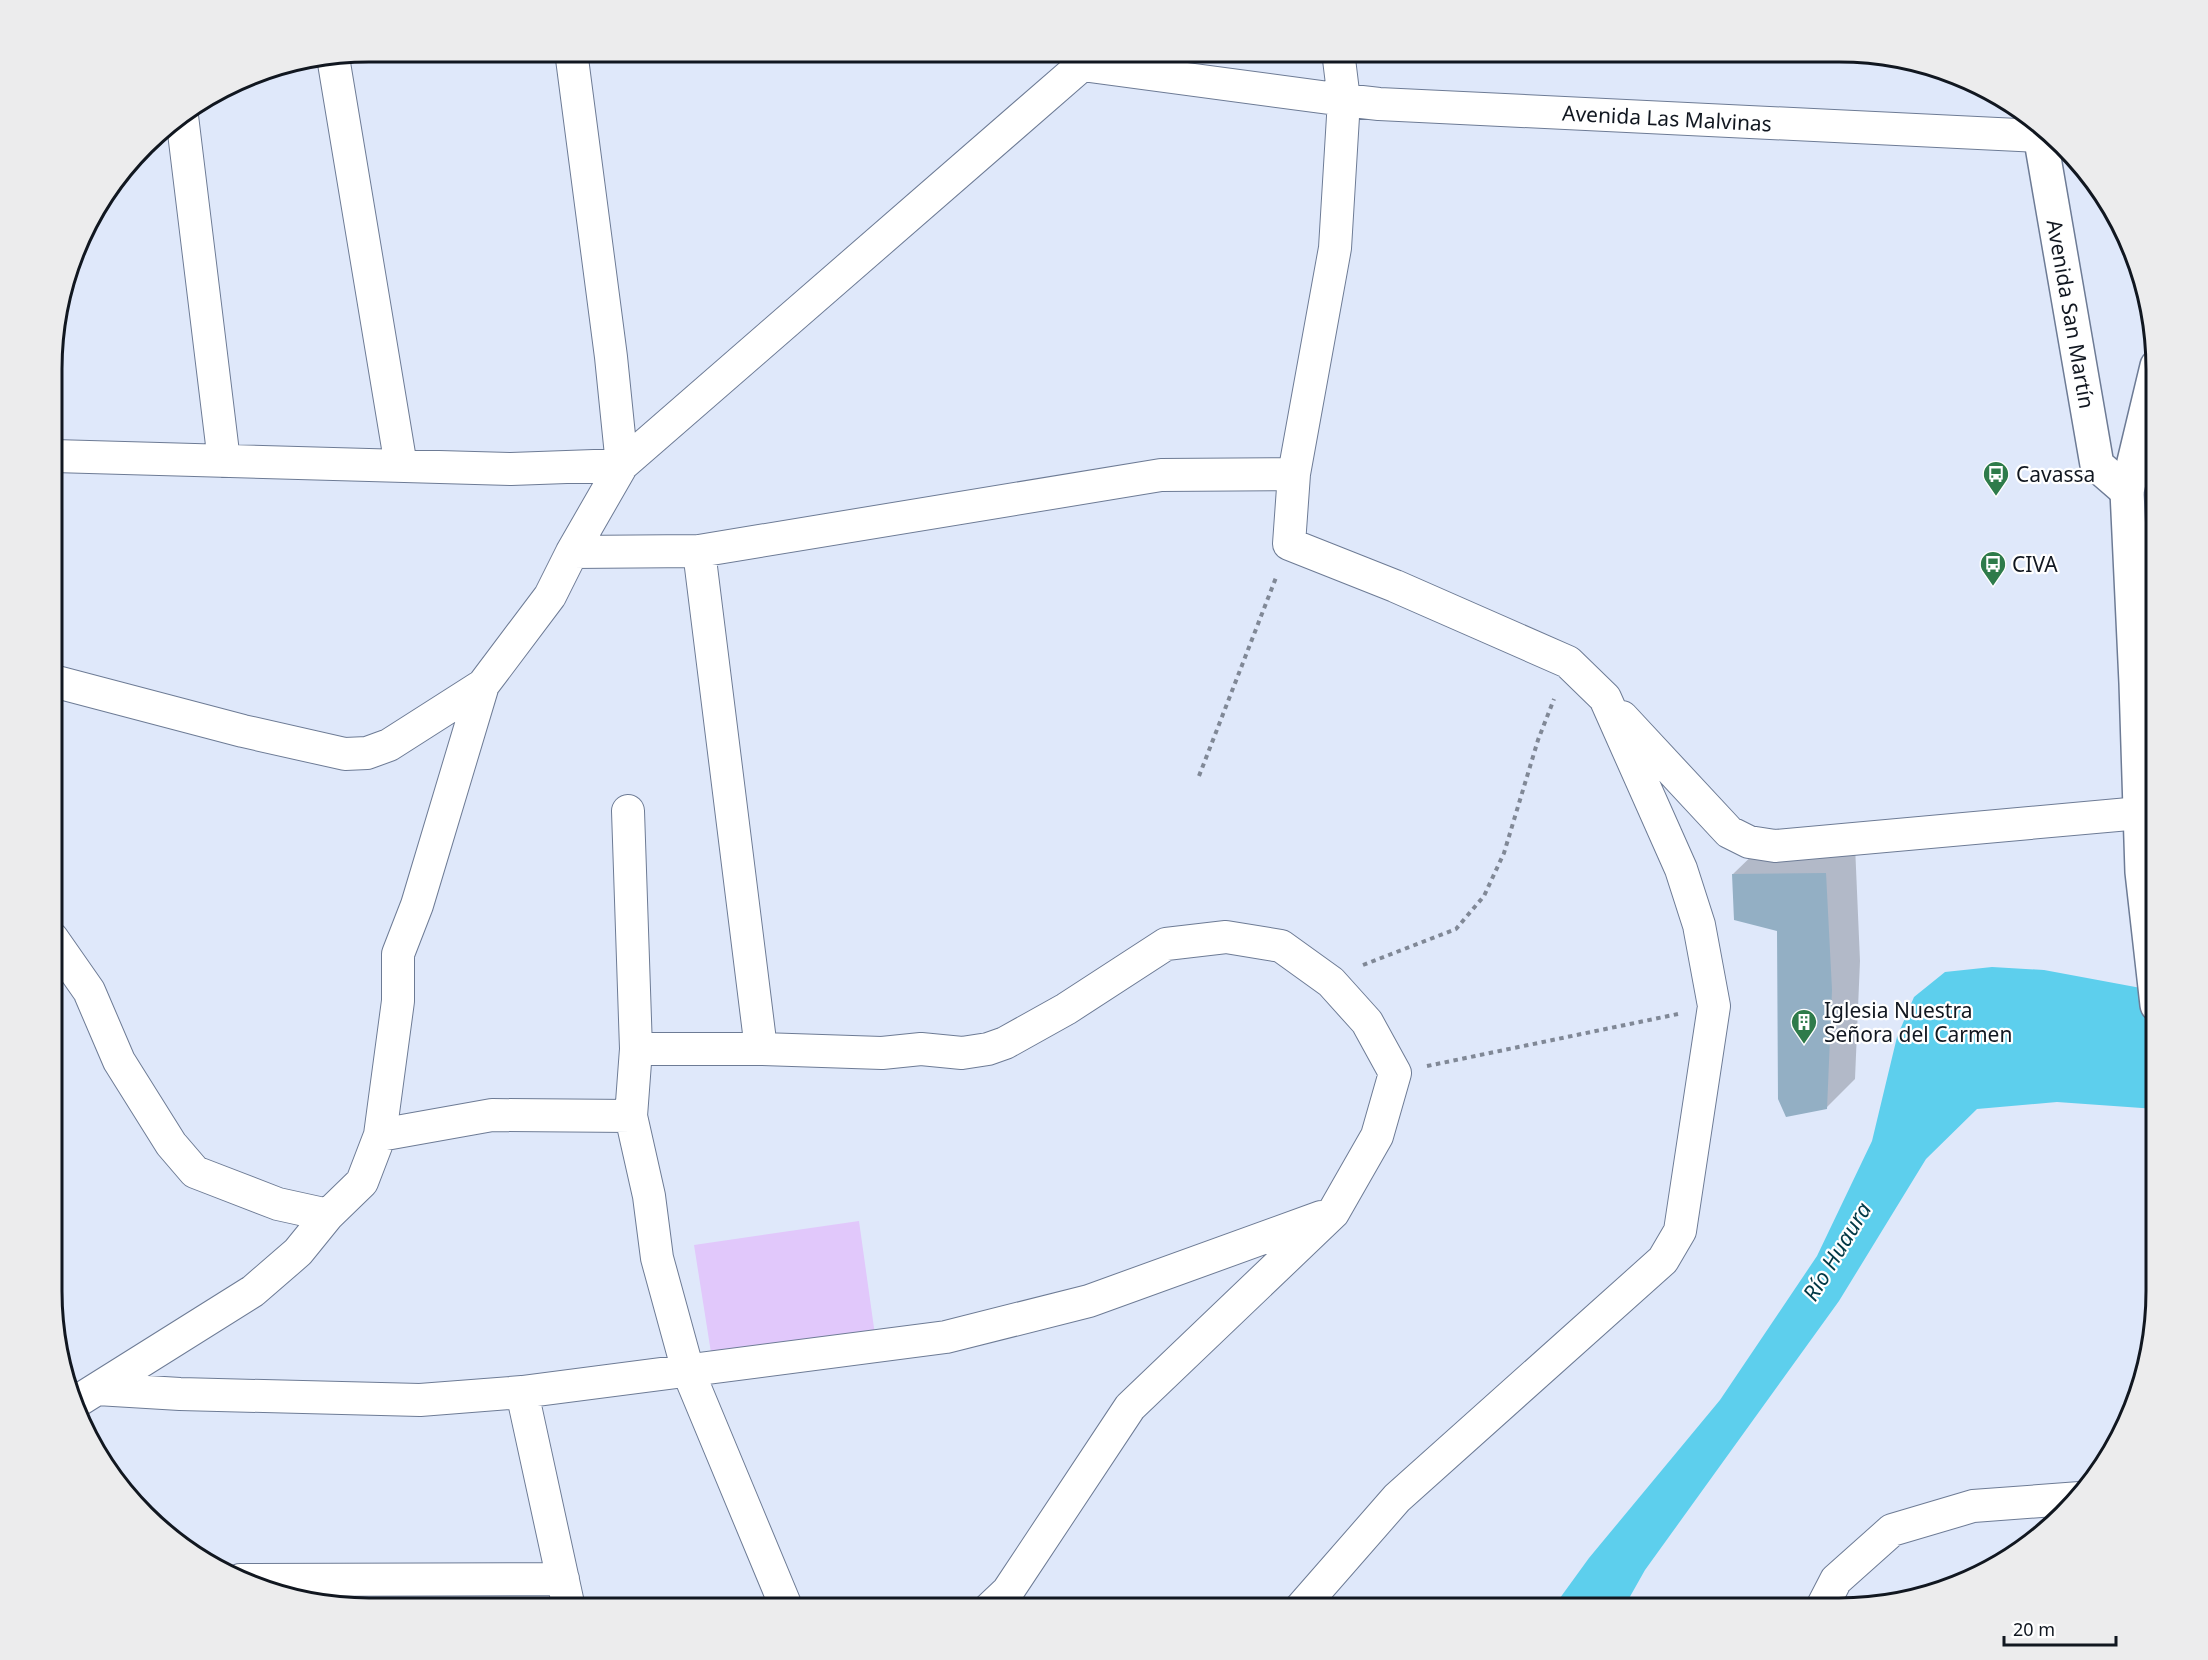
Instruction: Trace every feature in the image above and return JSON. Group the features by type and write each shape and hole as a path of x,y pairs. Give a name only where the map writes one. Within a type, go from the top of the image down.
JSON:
{"main road":[{"name":"Avenida San Martín","path":"2040,137 2097,465 2127,491"},
{"path":"2146,412 2127,491 2142,872 2146,907"}],"street":[{"path":"573,62 611,357 622,465"},
{"path":"87,1396 253,1291 298,1252 328,1215 362,1182 380,1135 398,1002 398,954 417,905 483,685 550,596 572,552 622,465 1076,62"},
{"name":"Avenida Las Malvinas","path":"1106,62 1379,104 2031,129"},
{"path":"1339,62 1344,100 1335,248 1294,474 1289,544 1395,586 1568,662 1605,698 1729,832 1749,842 1775,846 2140,813"},
{"path":"334,63 400,466"},
{"path":"183,124 224,461"},
{"path":"62,456 511,469 622,465"},
{"path":"572,552 699,551 1161,475 1294,474"},
{"path":"699,551 761,1049"},
{"path":"62,683 243,731 345,754 367,753 389,745 483,685"},
{"path":"1310,1598 1397,1498 1663,1260 1680,1231 1714,1006 1699,925 1681,869 1605,698"},
{"path":"628,811 636,1049 631,1116 649,1196 657,1258 688,1371 782,1598"},
{"path":"636,1049 761,1049 882,1053 921,1049 962,1053 988,1049 1005,1043 1066,1009 1166,944 1226,937 1281,946 1331,982 1367,1022 1395,1073 1377,1136 1333,1213 1130,1407 1008,1591 1001,1598"},
{"path":"62,952 89,991 119,1061 171,1144 195,1172 278,1204 328,1215"},
{"path":"380,1135 492,1115 631,1116"},
{"path":"87,1396 180,1394 420,1400 522,1392 946,1337 1089,1301 1333,1213"},
{"path":"268,1581 566,1594 522,1392"},
{"path":"1827,1598 1836,1580 1892,1530 1973,1506 2065,1499"}],"path":[{"path":"1199,776 1289,544"},
{"path":"1362,966 1456,928 1484,896 1504,853 1538,740 1568,662"},
{"path":"1395,1073 1714,1006"}],"shaded area":[{"path":"859,1221 875,1335 712,1359 694,1245"}],"water":[{"name":"Río Huaura","path":"1992,967 2044,970 2146,989 2146,1108 2057,1102 1977,1109 1926,1159 1839,1301 1645,1570 1629,1598 1560,1598 1589,1558 1720,1400 1817,1256 1872,1141 1897,1037 1914,997 1945,972"}],"building":[{"name":"Iglesia Nuestra Señora del Carmen","path":"1826,873 1832,990 1827,1109 1786,1117 1778,1099 1777,931 1734,920 1732,874"}],"place":[{"name":"Cavassa","path":"1996,497"},
{"name":"CIVA","path":"1993,587"},
{"name":"Iglesia Nuestra Señora del Carmen","path":"1804,1045"}]}
